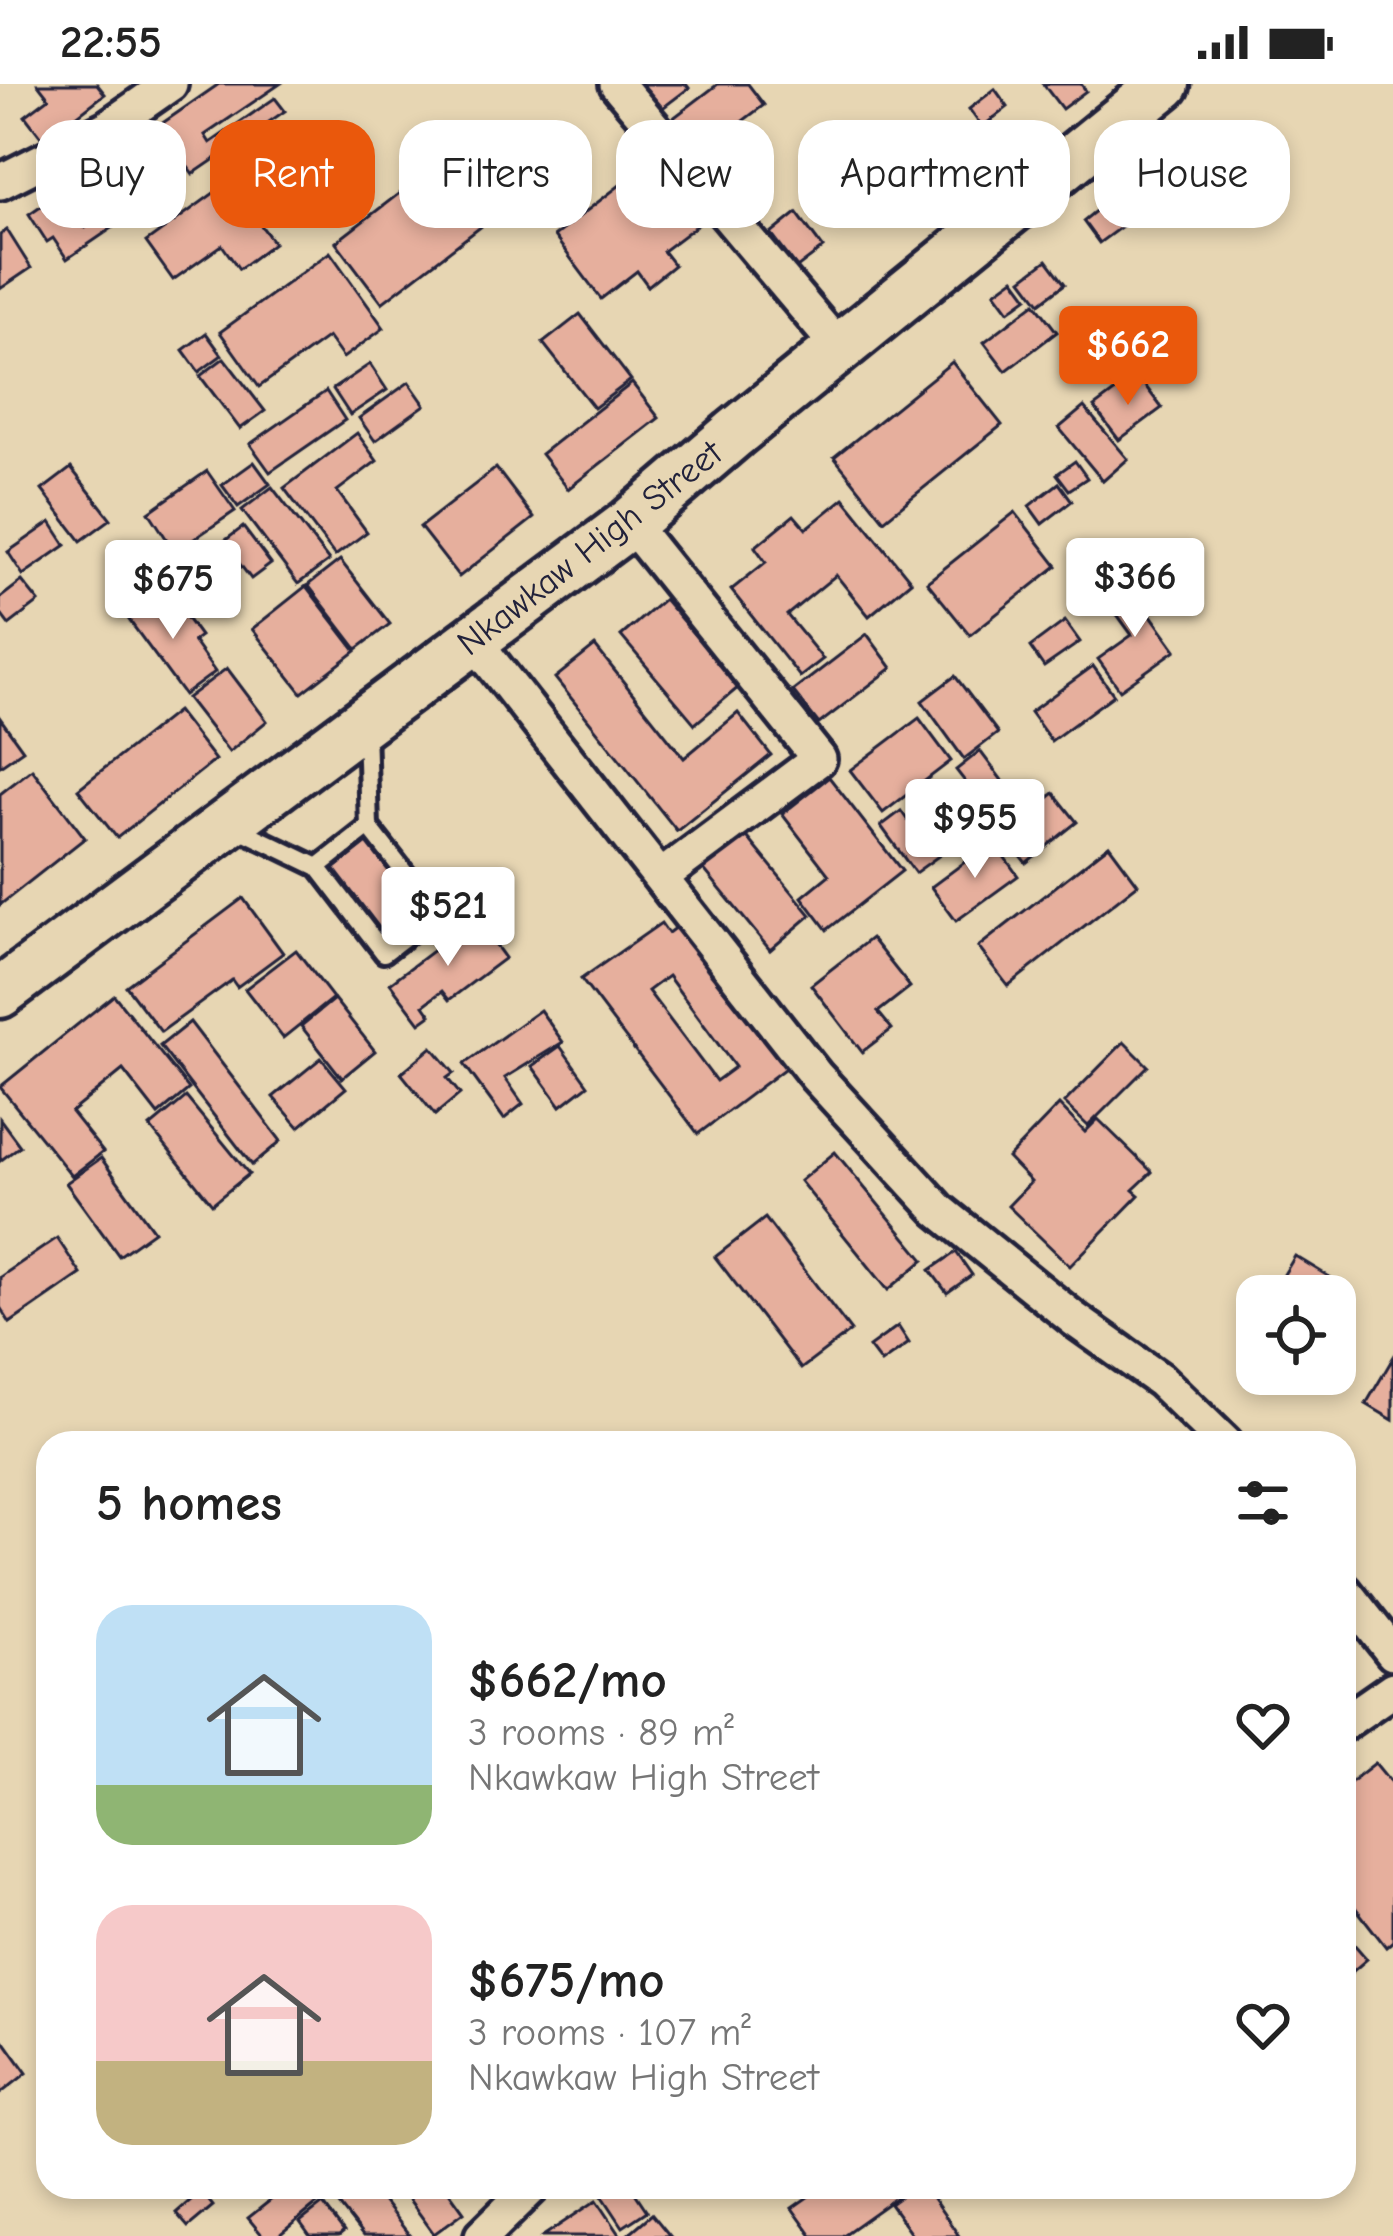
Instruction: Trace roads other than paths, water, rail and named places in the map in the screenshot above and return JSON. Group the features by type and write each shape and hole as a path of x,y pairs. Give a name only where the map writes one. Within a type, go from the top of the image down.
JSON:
{"main road":[{"name":"Nkawkaw High Street","path":"0,993 630,523 1166,84"}],"street":[{"path":"0,182 107,128 170,84"},
{"path":"617,84 840,349"},
{"path":"630,523 819,759 661,877"},
{"path":"472,638 816,1076 939,1210 1074,1319 1160,1380 1213,1431"},
{"path":"1356,1606 1393,1653"},
{"path":"1356,1715 1393,1689"},
{"path":"482,2236 520,2199"}],"lane":[{"path":"227,823 318,867 384,953 436,913 369,827 366,721"},
{"path":"318,867 369,827"}]}
